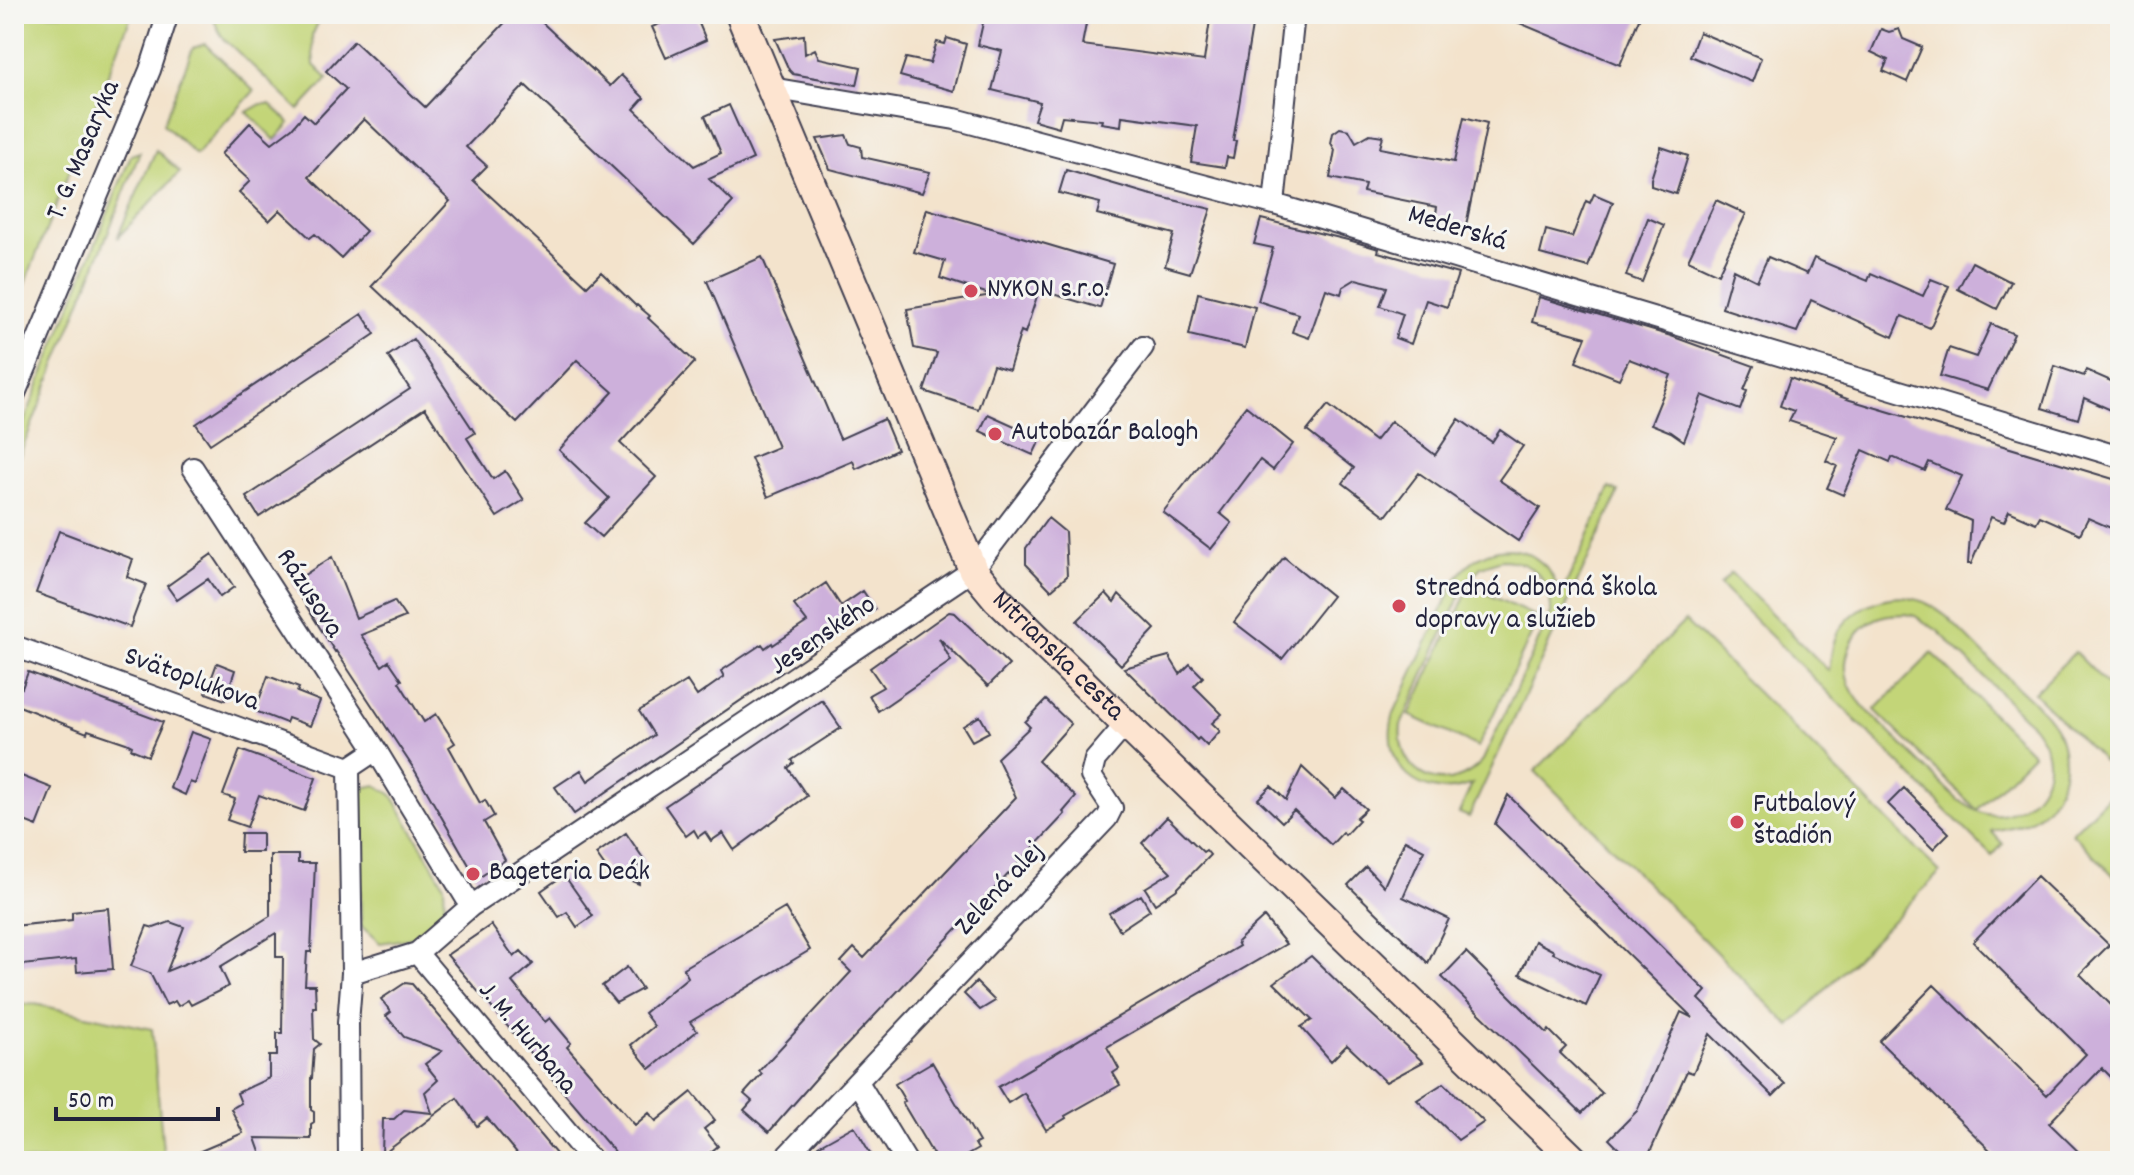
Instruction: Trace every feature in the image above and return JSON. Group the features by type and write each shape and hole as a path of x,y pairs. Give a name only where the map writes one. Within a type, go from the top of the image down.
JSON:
{"main road":[{"name":"Nitrianska cesta","path":"740,14 973,570 997,599 1125,725 1575,1161"}],"street":[{"name":"T. G. Masaryka","path":"14,396 150,70 168,14"},
{"path":"1274,204 1294,14"},
{"name":"Mederská","path":"771,88 955,119 1274,204 2120,457"},
{"name":"Jesenského","path":"417,953 471,906 973,570 1143,347"},
{"name":"Rázusova","path":"193,468 376,750 471,906"},
{"name":"Svätoplukova","path":"14,646 349,768"},
{"name":"Zelená alej","path":"782,1161 1107,818 1112,808 1091,776 1095,760 1125,725"},
{"path":"349,1161 348,1023 352,973 349,768 376,750"},
{"path":"352,973 417,953"},
{"name":"J. M. Hurbana","path":"417,953 592,1161"},
{"path":"858,1082 906,1161"}],"green space":[{"path":"14,14 132,14 14,311"},
{"path":"211,14 322,14 312,36 314,65 328,79 299,110 222,37"},
{"path":"205,44 254,91 196,155 163,124 193,48"},
{"path":"261,104 270,104 290,123 275,140 247,112"},
{"path":"156,150 180,172 117,238"},
{"path":"140,152 14,470 14,447 131,155"},
{"path":"1610,488 1619,492 1469,817 1459,813 1472,784 1436,789 1408,776 1398,764 1392,749 1391,732 1394,713 1457,578 1476,559 1487,553 1511,549 1535,558 1546,567 1561,595","holes":["1501,560 1531,569 1544,583 1551,614 1483,760 1455,779 1427,777 1406,758 1401,743 1401,725 1466,582 1481,567"]},
{"path":"1731,573 1829,671 1837,634 1865,606 1890,598 1904,598 1932,606 1946,616 2051,722 2060,738 2064,761 2061,784 2054,798 2041,813 2027,822 1991,831 2003,844 1992,856 1720,585","holes":["1915,616 1938,631 2033,726 2041,738 2048,760 2044,783 2020,808 1986,814 1958,800 1863,706 1853,692 1846,668 1855,637 1881,617"]},
{"path":"1470,586 1539,618 1478,747 1409,715"},
{"name":"Futbalový štadión","path":"1685,621 1940,872 1790,1026 1535,771"},
{"path":"2075,652 2120,698 2120,744 2103,761 2034,693"},
{"path":"1932,653 2033,754 1977,810 1875,710"},
{"path":"376,785 392,795 444,885 445,910 413,938 380,943 361,926 358,789"},
{"path":"2116,789 2120,794 2120,882 2072,833"},
{"path":"34,1004 152,1029 164,1161 14,1161 14,1005"}],"building":[{"path":"513,14 533,14 610,86 621,75 644,98 634,109 694,166 721,153 705,116 729,105 753,159 709,179 733,202 694,244 525,85 466,147 487,166 473,180 587,286 601,272 695,362 620,443 656,477 601,537 585,523 609,498 559,450 613,392 577,360 517,423 372,286 450,201 364,119 309,177 366,231 341,258 315,234 310,238 280,210 269,221 239,192 250,181 221,154 250,123 272,143 304,114 314,123 346,89 326,71 354,41 425,107"},
{"path":"683,14 695,14 706,40 666,58 652,27"},
{"path":"985,14 1025,14 1024,21 1058,23 1060,14 1067,14 1087,19 1082,45 1204,61 1210,20 1252,26 1233,141 1236,141 1233,158 1227,157 1225,167 1191,162 1197,126 1122,116 1121,126 1101,123 1102,120 1062,116 1059,127 1034,120 1040,102 992,90 1002,51 978,45"},
{"path":"1498,14 1641,14 1620,65"},
{"path":"1881,29 1889,32 1899,29 1903,39 1922,47 1907,82 1883,71 1888,60 1871,52"},
{"path":"1699,32 1761,58 1752,82 1690,56"},
{"path":"804,35 805,54 815,49 819,58 861,67 857,85 793,74 775,39"},
{"path":"947,38 966,44 954,91 900,76 906,58 930,63 937,42 945,44"},
{"path":"1464,117 1487,123 1464,235 1434,227 1437,207 1363,192 1365,185 1330,178 1335,150 1331,143 1333,133 1340,128 1349,130 1356,142 1370,134 1383,136 1380,148 1454,162"},
{"path":"846,135 850,144 861,147 862,157 930,172 922,193 830,169 817,139"},
{"path":"1661,147 1688,156 1676,194 1651,186"},
{"path":"1066,170 1211,209 1190,273 1165,266 1174,234 1097,214 1100,203 1059,193"},
{"path":"1594,194 1613,202 1588,267 1540,254 1546,230 1572,237 1586,201 1590,203"},
{"path":"1716,200 1746,214 1718,274 1688,260"},
{"path":"927,209 1113,264 1100,308 1039,290 1025,333 1021,331 1009,370 993,365 978,409 924,391 937,353 914,348 907,309 992,295 940,278 945,261 914,252"},
{"path":"1648,218 1664,225 1642,282 1626,276"},
{"path":"1261,219 1352,241 1379,249 1378,252 1458,274 1447,307 1426,300 1411,344 1395,338 1403,314 1380,306 1387,287 1356,279 1343,287 1341,294 1326,289 1309,338 1292,332 1298,314 1258,301 1273,248 1254,244"},
{"path":"762,257 840,439 884,419 897,450 856,469 853,461 768,497 751,458 778,447 707,281"},
{"path":"1768,257 1807,274 1814,258 1868,281 1871,273 1923,296 1931,279 1949,286 1930,328 1902,316 1893,337 1811,300 1797,332 1722,308 1733,269 1757,281"},
{"path":"1972,262 2011,282 1997,309 1958,289"},
{"path":"1198,293 1255,307 1245,348 1189,335"},
{"path":"1539,297 1671,336 1754,366 1740,410 1702,395 1684,441 1651,424 1671,375 1629,359 1619,379 1576,362 1586,337 1532,322"},
{"path":"362,314 375,334 210,444 196,424"},
{"path":"1991,324 2014,334 1988,390 1940,376 1949,348 1976,357"},
{"path":"413,339 475,433 467,438 493,479 505,471 524,500 497,517 425,408 259,517 246,497 410,389 388,356"},
{"path":"2055,366 2084,376 2086,370 2120,385 2120,414 2084,398 2078,419 2042,408"},
{"path":"1790,378 1850,400 2120,481 2120,532 2088,518 2080,534 2040,516 2036,523 2009,511 2004,522 1991,517 1971,564 1968,564 1971,521 1946,510 1962,476 1929,462 1925,471 1892,457 1890,462 1863,450 1843,495 1827,488 1837,466 1826,461 1837,437 1789,421 1794,411 1780,406"},
{"path":"1328,405 1375,441 1391,421 1435,455 1459,419 1492,442 1500,430 1523,446 1499,480 1540,508 1518,541 1419,473 1386,516 1343,483 1354,468 1307,431"},
{"path":"1246,406 1293,444 1273,470 1260,460 1220,513 1232,523 1211,549 1163,512"},
{"path":"988,414 1041,438 1033,455 980,431"},
{"path":"1048,518 1065,532 1067,576 1051,590 1026,564 1026,548"},
{"path":"59,531 133,559 127,577 146,584 130,627 36,593"},
{"path":"212,554 234,587 220,597 208,579 177,600 167,586"},
{"path":"332,557 356,618 394,601 405,617 361,635 382,666 389,661 424,722 436,714 455,743 449,747 480,803 485,800 494,816 484,822 505,860 477,879 414,769 292,583"},
{"path":"1284,557 1332,596 1282,659 1234,622"},
{"path":"826,583 841,606 863,591 875,609 574,814 555,787 581,770 588,781 654,735 639,711 687,681 697,696 724,677 721,671 762,644 765,648 773,645 807,622 794,605"},
{"path":"1106,593 1114,602 1119,594 1155,629 1121,665 1077,621"},
{"path":"949,612 955,613 1009,665 988,686 939,638 951,661 878,711 869,695 883,687 870,668"},
{"path":"1169,656 1180,674 1190,664 1203,677 1194,686 1222,714 1212,723 1220,731 1207,746 1199,738 1197,740 1124,668"},
{"path":"217,663 235,670 225,700 206,693"},
{"path":"28,672 163,722 148,756 131,749 132,746 126,743 88,730 87,733 14,704 14,684 22,688"},
{"path":"268,676 299,688 297,692 320,701 310,726 288,718 286,723 255,711"},
{"path":"822,700 841,728 792,760 794,763 788,768 807,796 734,850 723,833 711,841 705,832 698,837 694,830 686,836 665,806"},
{"path":"1046,700 1071,724 1038,761 1076,797 1063,812 1065,814 827,1066 769,1132 744,1110 752,1101 744,1094 762,1074 759,1071 851,972 841,962 854,948 864,958 1016,797 997,758 1030,727 1025,722"},
{"path":"980,716 989,732 972,741 963,726"},
{"path":"191,732 211,739 195,784 190,782 185,795 170,788"},
{"path":"240,750 316,778 304,811 259,795 247,827 227,820 235,799 223,795"},
{"path":"1302,767 1335,798 1344,789 1366,809 1345,835 1343,832 1331,845 1294,810 1282,822 1258,799 1271,786 1286,800"},
{"path":"14,773 52,788 37,826 14,817"},
{"path":"1904,788 1949,833 1933,849 1888,804"},
{"path":"1508,795 1706,991 1699,999 1785,1084 1773,1096 1710,1034 1693,1073 1687,1071 1646,1161 1631,1161 1609,1139 1637,1111 1681,1012 1693,1018 1495,824"},
{"path":"1167,817 1210,855 1176,890 1155,904 1145,888 1171,872 1142,843"},
{"path":"241,833 262,833 262,852 240,852"},
{"path":"626,833 645,861 638,866 639,884 622,877 615,881 596,854"},
{"path":"1405,840 1424,850 1403,897 1449,919 1428,963 1348,885 1366,867 1384,886"},
{"path":"270,855 298,855 298,863 315,863 311,952 307,952 305,985 315,985 314,1039 320,1044 314,1049 311,1078 314,1122 311,1124 311,1139 255,1138 261,1155 248,1161 177,1161 243,1133 231,1109 241,1103 237,1093 269,1078 269,1056 277,1056 277,1033 282,1033 283,957 276,957 276,933 220,967 229,986 191,1005 188,1000 178,1006 175,1001 166,1005 150,973 131,966 147,926 154,928 170,922 184,927 167,971 211,953 270,916"},
{"path":"564,875 593,916 577,927 567,912 559,917 541,891"},
{"path":"2037,876 2109,945 2080,974 2120,1014 2120,1086 2102,1068 2049,1123 2088,1161 2001,1161 1879,1041 1934,985 2047,1095 2086,1054 1973,942"},
{"path":"1141,895 1150,910 1120,930 1109,913"},
{"path":"108,908 113,969 77,972 76,959 14,966 14,926 72,920 72,912"},
{"path":"785,908 810,950 690,1022 697,1031 650,1069 631,1045 654,1026 644,1013 688,977 683,968"},
{"path":"1264,917 1286,944 1107,1047 1119,1069 1113,1073 1120,1085 1046,1130 1024,1093 1008,1103 998,1087 1239,946 1237,942"},
{"path":"491,925 514,957 521,951 533,964 512,982 545,1022 550,1018 571,1043 567,1047 635,1125 649,1113 656,1121 692,1092 715,1120 704,1129 718,1146 700,1161 622,1161 447,955"},
{"path":"1535,941 1600,975 1586,1006 1520,974"},
{"path":"1466,952 1547,1033 1549,1030 1566,1047 1560,1053 1602,1093 1582,1113 1442,977"},
{"path":"1311,956 1423,1062 1386,1082 1347,1045 1331,1061 1301,1027 1312,1020 1274,983"},
{"path":"627,967 642,989 616,1003 602,986"},
{"path":"976,982 995,1001 980,1010 964,994"},
{"path":"405,983 412,984 562,1161 523,1161 487,1118 477,1126 457,1098 382,1155 383,1119 394,1119 404,1110 432,1113 425,1092 438,1080 425,1064 442,1051 404,1037 386,1016 391,1012 381,999"},
{"path":"932,1062 979,1142 975,1144 978,1149 957,1161 937,1161 902,1102 905,1101 895,1084"},
{"path":"1444,1083 1484,1122 1458,1140 1417,1100"},
{"path":"854,1126 875,1161 827,1161 818,1146"}],"place":[{"name":"NYKON s.r.o.","path":"971,291"},
{"name":"Autobazár Balogh","path":"995,434"},
{"name":"Stredná odborná škola dopravy a služieb","path":"1399,606"},
{"name":"Futbalový štadión","path":"1737,822"},
{"name":"Bageteria Deák","path":"473,874"}]}
